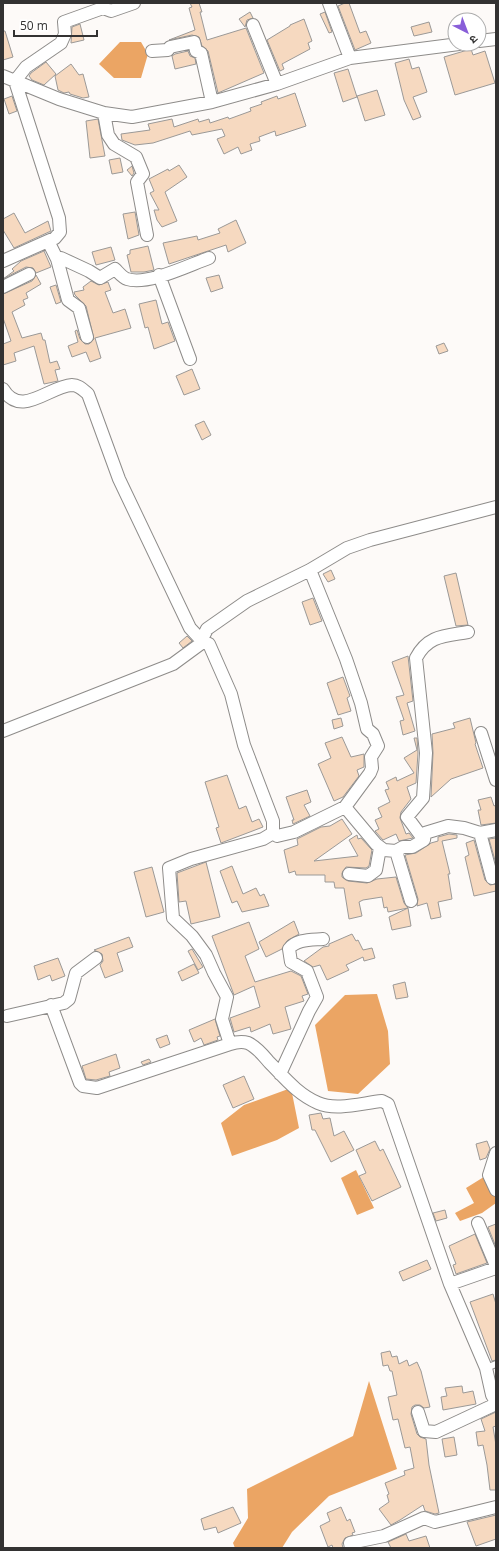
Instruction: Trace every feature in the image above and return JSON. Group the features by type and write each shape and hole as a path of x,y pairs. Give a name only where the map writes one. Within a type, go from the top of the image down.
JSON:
{"street":[{"path":"15,81 26,67 61,43 65,34 64,22 103,8 111,11 134,3"},
{"path":"329,3 350,58"},
{"path":"253,25 278,84"},
{"path":"152,51 168,50 170,47 194,42 196,51 201,53 212,102"},
{"path":"3,76 59,99 104,113 132,117 212,102 278,84 350,58 447,46"},
{"path":"3,261 56,238 60,232 59,218 15,81"},
{"path":"104,113 108,135 114,144 136,157 143,174 137,182 147,235"},
{"path":"48,241 57,259 68,300 79,308 87,337"},
{"path":"57,259 61,258 68,261 100,278 115,269 126,279 138,281 209,258"},
{"path":"3,287 29,274"},
{"path":"159,275 190,359"},
{"path":"3,389 13,400 20,402 34,399 71,385 81,388 88,394 120,479 190,628 203,642 209,644 231,694 244,745 273,821 273,833"},
{"path":"3,731 173,664 203,642 203,637 207,629 235,608 259,594 310,570 358,543 496,507"},
{"path":"273,833 277,836 294,832 345,807 370,773 372,768 371,757 378,746 373,734 367,729 361,703 346,659 310,570"},
{"path":"424,840 407,817 423,798 426,753 416,658 421,649 434,638 468,632"},
{"path":"481,733 496,780"},
{"path":"345,807 380,848 396,851 418,845 424,840 425,833 448,826 464,828 480,833 496,830"},
{"path":"230,1044 222,1019 227,997 206,956 192,936 173,918 169,868 191,859 264,839 273,833"},
{"path":"480,833 492,878"},
{"path":"349,874 368,876 376,870 380,848"},
{"path":"396,851 411,901"},
{"path":"280,1074 308,1011 317,997 306,971 291,962 288,954 289,949 292,945 299,942 322,939"},
{"path":"7,1016 64,1003 69,999 76,973 96,958"},
{"path":"51,1006 80,1083 88,1087 97,1088 240,1042 248,1043 258,1050 280,1074 305,1096 319,1104 335,1106 382,1101 388,1104 450,1284 491,1366 492,1395 496,1403 436,1432 424,1431 418,1412"},
{"path":"496,1153 489,1175 496,1190"},
{"path":"450,1284 496,1267 478,1223"},
{"path":"351,1548 350,1543 384,1536 424,1518 434,1522 496,1507"}],"shaded area":[{"path":"120,42 141,42 148,54 141,78 114,78 99,64"},
{"path":"377,994 388,1031 390,1064 358,1094 328,1091 315,1025 345,995"},
{"path":"291,1088 299,1128 277,1140 232,1156 221,1123 244,1105"},
{"path":"356,1170 374,1208 357,1215 341,1178"},
{"path":"487,1175 496,1194 496,1203 482,1213 460,1221 455,1213 474,1203 466,1188"},
{"path":"369,1381 397,1469 329,1496 292,1532 282,1548 235,1548 233,1543 248,1518 247,1489 353,1436"}],"building":[{"path":"190,3 199,3 207,40 246,28 264,73 218,93 208,51 202,46 199,37 192,35 169,40 195,30 189,8 192,7"},
{"path":"349,3 360,33 366,31 371,43 355,50 338,6"},
{"path":"250,12 253,18 247,20 245,27 239,19"},
{"path":"325,12 332,32 329,33 320,14"},
{"path":"304,19 312,41 308,43 310,49 282,64 284,69 280,71 267,40 290,25"},
{"path":"429,22 432,32 414,36 411,27"},
{"path":"80,24 84,40 71,43 72,27"},
{"path":"3,31 5,31 13,57 3,60"},
{"path":"188,51 190,56 195,58 196,64 175,69 172,56"},
{"path":"461,52 472,52 473,55 485,52 495,83 455,95 444,57"},
{"path":"409,59 412,69 419,67 427,92 413,97 421,117 413,120 404,100 395,63"},
{"path":"46,62 56,74 44,85 32,80 29,76"},
{"path":"71,64 79,75 83,74 89,97 83,98 70,94 69,92 64,93 58,90 55,76"},
{"path":"348,69 357,97 343,102 334,73"},
{"path":"377,90 385,115 365,121 357,96"},
{"path":"295,93 306,126 276,136 275,131 259,137 260,141 250,144 252,150 241,154 238,147 224,154 217,139 225,136 222,129 192,135 190,131 153,143 135,145 122,140 121,134 150,130 148,124 172,119 174,127 198,119 199,122 209,119 210,123 228,117 229,119 251,111 250,108 262,104 261,102 277,96 278,99"},
{"path":"12,96 17,111 9,114 4,99"},
{"path":"98,119 105,156 90,158 86,121"},
{"path":"120,158 123,172 112,174 109,160"},
{"path":"179,165 187,177 165,192 177,221 162,227 157,220 154,210 159,210 150,193 154,191 149,179 168,169 169,171"},
{"path":"132,166 134,173 132,176 127,170"},
{"path":"135,212 139,235 128,239 123,214"},
{"path":"14,213 25,233 48,221 51,231 14,248 3,230 3,219"},
{"path":"236,220 246,243 228,252 226,245 169,264 163,243 197,236 198,240 220,233 218,229"},
{"path":"148,246 154,270 131,272 127,255 130,254 130,250"},
{"path":"111,247 115,260 96,265 92,252"},
{"path":"44,251 51,267 36,273 33,268 26,267 3,279 14,271 12,269 21,261"},
{"path":"36,275 41,284 26,293 28,298 23,300 25,305 12,312 22,338 41,333 43,340 45,340 50,363 57,361 60,369 55,370 58,381 44,384 34,346 14,353 16,361 3,365 3,344 11,341 3,318 3,294 32,281"},
{"path":"219,275 223,288 211,292 206,278"},
{"path":"91,281 99,285 108,282 111,290 105,292 113,313 125,309 131,328 95,338 101,358 90,362 86,352 72,357 68,346 78,342 75,331 77,330 80,339 85,344 89,344 94,339 86,306 74,292 84,290 83,287"},
{"path":"56,285 61,302 56,304 50,287"},
{"path":"156,300 162,324 168,322 175,341 154,349 148,327 145,328 139,304"},
{"path":"444,343 448,351 439,354 436,346"},
{"path":"192,369 200,389 184,395 176,376"},
{"path":"204,421 211,435 202,440 195,425"},
{"path":"331,570 335,579 328,582 323,574"},
{"path":"456,573 468,625 456,626 444,576"},
{"path":"313,598 322,621 310,625 302,602"},
{"path":"187,636 192,641 183,648 179,643"},
{"path":"408,656 413,701 407,703 415,731 403,735 400,721 404,720 396,697 404,695 392,662"},
{"path":"343,677 350,696 347,698 351,711 338,715 327,683"},
{"path":"341,718 343,726 334,729 332,720"},
{"path":"470,718 475,744 483,768 451,779 431,797 433,753 432,734 455,728 453,723"},
{"path":"342,737 351,757 364,754 364,767 357,770 359,776 343,797 334,801 318,764 331,758 325,743"},
{"path":"414,738 417,738 418,753 416,783 407,787 411,799 401,812 400,818 406,834 409,833 413,838 399,841 396,834 383,840 375,831 379,829 375,820 382,817 378,808 390,802 385,790 389,789 386,782 396,777 397,781 414,773 404,758 417,750"},
{"path":"227,775 239,809 246,806 252,822 259,819 263,827 221,843 216,828 219,827 205,782"},
{"path":"307,790 311,802 304,805 310,816 293,824 292,820 294,820 286,797"},
{"path":"491,797 494,806 496,805 496,823 481,825 478,810 481,810 478,800"},
{"path":"342,819 352,834 314,861 358,856 349,840 357,835 358,839 361,838 372,850 369,866 366,868 346,867 342,873 342,877 348,881 367,883 377,879 396,877 404,903 408,908 388,912 387,907 384,908 382,897 363,900 359,902 362,916 349,919 344,888 335,888 334,882 325,882 325,875 296,875 295,871 289,873 284,850 298,845 297,839 321,827 330,826"},
{"path":"449,834 457,835 457,838 442,841 450,874 448,874 452,899 438,902 441,917 431,919 427,903 417,906 418,899 405,855 416,853 431,843 438,841 438,837"},
{"path":"496,838 496,864 489,839"},
{"path":"474,840 485,880 490,885 496,884 496,891 474,896 465,857 469,855 466,843"},
{"path":"206,862 220,917 191,924 186,901 179,902 177,873"},
{"path":"232,866 243,894 256,888 260,896 264,894 269,906 242,912 237,901 232,903 220,871"},
{"path":"152,867 164,912 146,917 134,872"},
{"path":"408,908 411,926 392,930 389,917"},
{"path":"294,921 299,934 287,941 282,949 266,957 259,942"},
{"path":"249,922 259,949 245,956 255,982 291,971 301,976 308,994 302,996 304,1001 285,1007 291,1029 273,1034 270,1024 251,1032 250,1027 234,1032 230,1018 260,1007 254,986 234,995 212,936"},
{"path":"352,934 356,941 358,940 363,950 372,948 375,958 364,961 363,957 346,965 349,970 327,980 320,965 313,967 304,961 323,947 329,946 329,944"},
{"path":"129,937 133,947 117,953 123,971 105,978 100,965 103,961 102,954 94,950"},
{"path":"192,949 203,967 198,970 188,951"},
{"path":"58,958 65,976 52,981 50,975 38,980 34,966"},
{"path":"194,964 199,973 182,981 178,972"},
{"path":"405,982 408,997 396,999 393,985"},
{"path":"215,1019 220,1036 217,1037 218,1040 204,1045 201,1038 194,1042 189,1030"},
{"path":"167,1035 170,1044 160,1048 156,1039"},
{"path":"116,1054 120,1068 109,1072 110,1076 96,1080 86,1079 82,1066"},
{"path":"149,1059 151,1062 143,1065 141,1062"},
{"path":"244,1076 254,1099 233,1108 223,1085"},
{"path":"321,1113 323,1119 330,1118 334,1136 344,1131 354,1150 331,1162 315,1130 312,1130 309,1115"},
{"path":"375,1141 380,1151 383,1149 401,1187 372,1201 359,1176 366,1173 356,1150"},
{"path":"487,1141 490,1149 486,1158 480,1160 476,1144"},
{"path":"445,1210 447,1218 436,1221 433,1213"},
{"path":"496,1224 496,1247 488,1227"},
{"path":"475,1234 487,1263 456,1274 453,1265 456,1264 449,1246"},
{"path":"427,1260 431,1269 403,1281 399,1272"},
{"path":"493,1294 496,1304 496,1360 492,1361 470,1302"},
{"path":"390,1351 392,1357 397,1356 399,1364 407,1360 409,1366 417,1362 421,1371 430,1407 424,1408 420,1405 415,1405 412,1407 411,1414 417,1434 426,1439 429,1465 439,1513 435,1514 425,1511 423,1505 391,1525 379,1509 389,1502 387,1495 389,1494 385,1483 405,1475 404,1471 414,1468 410,1447 405,1448 398,1419 393,1420 388,1397 397,1395 392,1371 390,1371 388,1365 383,1366 381,1353"},
{"path":"462,1386 463,1393 473,1391 476,1404 443,1410 441,1397 447,1396 445,1388"},
{"path":"496,1412 496,1426 493,1427 496,1445 496,1490 490,1490 483,1445 478,1446 476,1432 485,1431 481,1419"},
{"path":"454,1437 457,1455 445,1457 442,1439"},
{"path":"233,1507 241,1523 218,1533 216,1527 204,1530 201,1519"},
{"path":"341,1507 347,1521 350,1519 355,1532 352,1533 353,1535 345,1538 342,1544 343,1548 333,1548 332,1545 328,1547 320,1526 330,1521 327,1513"},
{"path":"496,1515 496,1539 476,1546 467,1522"},
{"path":"406,1534 409,1541 426,1536 430,1548 391,1548 388,1542"}]}
